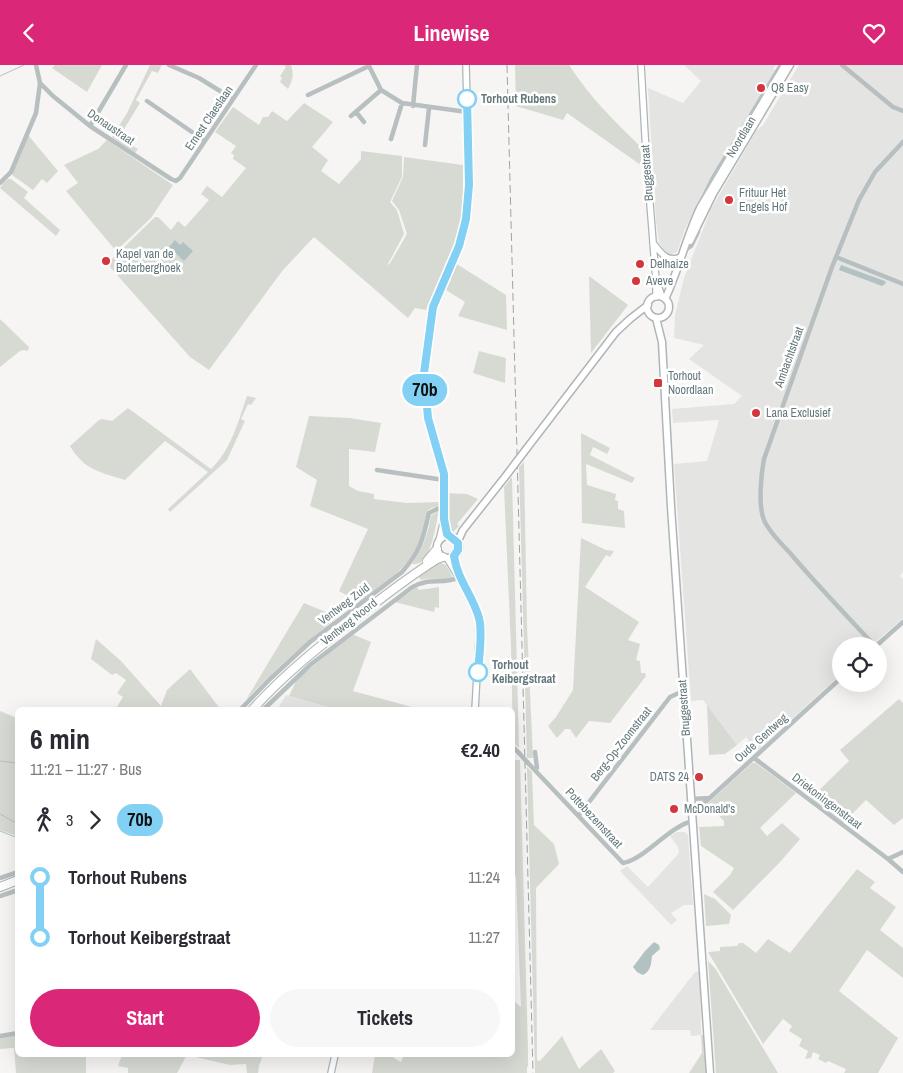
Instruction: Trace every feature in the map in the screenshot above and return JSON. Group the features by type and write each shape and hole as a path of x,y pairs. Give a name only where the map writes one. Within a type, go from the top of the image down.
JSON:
{"highway":[{"path":"405,581 429,559 438,545"},
{"path":"255,707 305,658 405,581 437,559 448,557"},
{"path":"0,887 15,881"}],"main road":[{"name":"Noordlaan","path":"661,298 672,286 690,230 699,211 785,65"},
{"name":"Noordlaan","path":"683,254 713,194 790,65"},
{"name":"Noordlaan","path":"669,307 673,291 672,286"},
{"path":"463,530 438,545 448,557 458,550 458,543 463,530 610,339 623,325 634,316 648,305 651,300 661,298 669,307 665,316 654,317 644,313 634,316"},
{"path":"648,305 648,311 654,317"},
{"name":"Bruggestraat","path":"665,316 662,342 664,402 710,1073"},
{"name":"Bruggestraat","path":"654,317 662,342"},
{"path":"450,537 458,543"}],"street":[{"path":"0,183 11,172 36,113 40,83 36,65"},
{"path":"90,126 126,65"},
{"path":"169,65 199,79 233,99"},
{"name":"Ernest Claeslaan","path":"176,181 180,178 256,65"},
{"path":"413,106 418,65"},
{"path":"438,545 444,519 444,480 428,413 424,373 433,307 459,246 466,219 469,185 466,65"},
{"name":"Bruggestraat","path":"641,65 656,280 661,298"},
{"name":"Noordlaan","path":"699,211 699,205 710,184 781,65"},
{"path":"842,65 893,107 903,111"},
{"path":"308,95 369,66 380,90 402,103 467,112"},
{"name":"Donaustraat","path":"40,83 90,126 170,179 176,181"},
{"path":"364,122 353,114 380,90"},
{"path":"147,101 205,141"},
{"path":"391,139 402,103"},
{"path":"425,145 429,108"},
{"name":"Ambachtstraat","path":"867,637 813,580 770,530 762,513 761,486 764,459 836,257 859,200 868,181 903,142"},
{"path":"653,243 668,259 672,260 683,254"},
{"path":"836,257 903,284"},
{"path":"377,470 444,480"},
{"name":"Ventweg Zuid","path":"243,707 310,642 402,572 422,542 429,513 437,509 444,509"},
{"path":"444,519 450,537"},
{"path":"448,557 476,608 480,621 475,707"},
{"name":"Ventweg Noord","path":"266,707 310,665 411,588 428,581 450,582 459,576"},
{"path":"887,637 902,625"},
{"name":"Oude Gentweg","path":"693,811 832,686"},
{"name":"Berg-Op-Zoomstraat","path":"579,815 669,698 683,691"},
{"name":"Pottebezemstraat","path":"515,748 623,863 683,825 694,821"},
{"path":"535,770 537,767 536,752"},
{"name":"Driekoningenstraat","path":"754,758 903,872"},
{"path":"692,799 708,798"},
{"path":"888,859 903,852"},
{"path":"0,878 15,873"},
{"path":"0,896 15,891"},
{"path":"0,1036 15,1034"},
{"path":"331,1073 335,1057"}],"shaded area":[{"path":"55,65 102,65 87,92 52,68"},
{"path":"150,65 162,65 158,73 152,71 136,100 140,103 121,134 131,141 130,144 138,149 135,153 112,137 127,113"},
{"path":"284,65 291,65 293,75 288,89 280,82 282,78 280,76 286,67"},
{"path":"515,65 569,65 593,98 640,146 642,166 567,113 563,120 516,106"},
{"path":"684,65 776,65 773,69 776,71 705,189 685,229 677,252 670,255 666,253 659,243 656,221 648,88 683,103 701,81"},
{"path":"799,65 903,65 903,572 900,576 903,579 903,618 881,637 832,637 832,682 757,751 746,737 737,745 703,700 691,701 674,464 707,461 719,420 673,423 672,409 734,404 742,396 689,359 704,345 674,338 675,315 684,278 711,209 756,131 763,125"},
{"path":"304,103 333,122 312,147 328,160 321,171 339,184 361,159 361,151 402,156 402,177 390,202 397,210 404,234 389,265 407,234 399,210 392,201 403,177 404,157 463,165 463,206 455,241 426,310 415,308 408,318 314,237 283,270 209,370 190,357 110,267 111,260 155,217 158,217 171,230 178,221 185,227 209,200 201,194 207,186 222,197 246,168 233,159 234,155 231,153 236,146 215,132 233,107 259,125 263,117 268,117 272,111 287,121"},
{"path":"28,135 58,171 47,183 42,179 33,190 12,175"},
{"path":"107,140 173,185 151,218 116,251 66,191 78,183 64,165 98,149"},
{"path":"8,179 11,179 28,192 24,198 60,230 56,236 0,188"},
{"path":"175,240 180,245 183,242 193,251 184,261 169,247"},
{"path":"455,263 506,295 507,330 458,316 465,302 443,288"},
{"path":"841,265 886,283 882,286 839,270"},
{"path":"589,276 628,305 591,353"},
{"path":"0,319 29,347 28,351 20,351 0,367"},
{"path":"479,351 506,358 505,383 473,373"},
{"path":"247,396 256,398 251,405 248,404 241,419 245,421 227,460 170,512 168,509 208,472 165,441 125,480 93,469 75,454 70,446 99,420 112,421 128,408 211,469 229,444"},
{"path":"309,416 350,418 381,423 375,452 349,449 349,486 358,491 374,494 374,499 407,503 440,502 439,507 428,510 422,537 417,548 404,566 359,602 339,591 368,529 310,506 317,480 296,467"},
{"path":"581,433 610,448 607,454 593,447 590,455 635,478 632,483 586,464 587,485 616,494 615,500 618,501 618,509 624,511 625,528 582,523"},
{"path":"524,462 527,625 533,758 527,758 519,467"},
{"path":"512,477 519,748 515,744 515,707 512,707 504,487"},
{"path":"446,493 467,494 478,499 457,524 459,526 453,532 450,529"},
{"path":"438,511 431,546 426,558 419,563 412,564 424,541 431,516"},
{"path":"581,538 606,550 614,551 610,557 606,555 585,587 639,622 628,640 640,644 636,660 640,661 641,673 645,673 646,676 610,723 589,721 576,738 570,729 565,729 557,738 548,726 573,690"},
{"path":"437,561 446,565 453,578 421,580 417,574"},
{"path":"417,587 419,590 439,587 439,608 435,607 434,612 395,602"},
{"path":"304,603 338,617 290,657 246,700"},
{"path":"352,634 371,642 353,691 412,707 328,707 289,696 297,679"},
{"path":"96,639 121,661 161,706 167,690 190,669 219,707 117,707 123,697 117,693 126,680 116,673 112,675 91,659"},
{"path":"286,695 328,707 279,707"},
{"path":"899,699 903,703 903,818 894,825 866,800 843,823 811,798 849,761 840,750"},
{"path":"707,705 737,745 725,754 709,755"},
{"path":"0,711 15,717 15,835 0,830"},
{"path":"515,760 520,760 528,1049 527,1073 372,1073 375,1057 394,1057 401,1062 403,1057 515,1057 515,1002 521,1007 516,876"},
{"path":"752,763 756,763 796,793 760,828 767,836 782,823 800,839 733,910 713,892 730,875 734,868 701,846 699,827 724,826 724,821 707,804"},
{"path":"527,767 532,772 534,825 554,844 559,864 536,888 537,1060 540,1061 562,1036 579,1069 601,1049 615,1071 613,1073 535,1073"},
{"path":"677,832 685,832 688,835 693,905 684,905 671,913 677,920 671,925 620,871 627,866 648,887 679,853 678,847 670,836"},
{"path":"857,869 875,882 870,888 896,907 880,930 903,948 903,978 867,950 839,991 898,1038 878,1073 844,1073 846,1069 818,1059 820,1055 813,1052 811,1058 805,1059 808,1051 799,1046 802,1039 789,1031 792,1026 783,1019 763,1044 708,952 720,951 720,947 737,946 739,943 743,943 756,953 768,939 790,953"},
{"path":"704,894 715,899 731,915 729,924 706,926"},
{"path":"654,942 659,945 660,949 652,956 649,969 643,975 633,967"},
{"path":"708,961 715,968 778,1073 716,1073"},
{"path":"700,971 701,1035 691,1036 690,1030 650,1030 695,972"},
{"path":"15,1035 15,1057 86,1057 86,1073 16,1073 14,1048 0,1049 0,1037"},
{"path":"701,1035 704,1035 707,1073 689,1073 702,1053"},
{"path":"121,1057 186,1057 177,1073 128,1073 128,1068 118,1066"},
{"path":"196,1057 262,1057 258,1073 247,1073 246,1064 230,1065"}],"waterway":[{"path":"0,76 24,65"},
{"path":"0,761 15,763"},
{"path":"0,814 15,822"},
{"path":"0,831 15,837"}],"railway":[{"path":"507,65 533,1073"}],"bus line":[{"name":"70b","path":"467,99 469,185 466,219 459,246 442,283 431,314 424,383 428,418 444,474 444,519 447,534 458,543 458,550 454,556 458,574 476,608 480,621 478,672"}],"place":[{"name":"Q8 Easy","path":"761,88"},
{"name":"Torhout Rubens","path":"467,99"},
{"name":"Frituur Het Engels Hof","path":"729,200"},
{"name":"Kapel van de Boterberghoek","path":"106,261"},
{"name":"Delhaize","path":"640,264"},
{"name":"Aveve","path":"636,281"},
{"name":"Torhout Noordlaan","path":"658,383"},
{"name":"Lana Exclusief","path":"756,413"},
{"name":"Torhout Keibergstraat","path":"478,672"},
{"name":"DATS 24","path":"699,777"},
{"name":"McDonald's","path":"674,809"}]}
